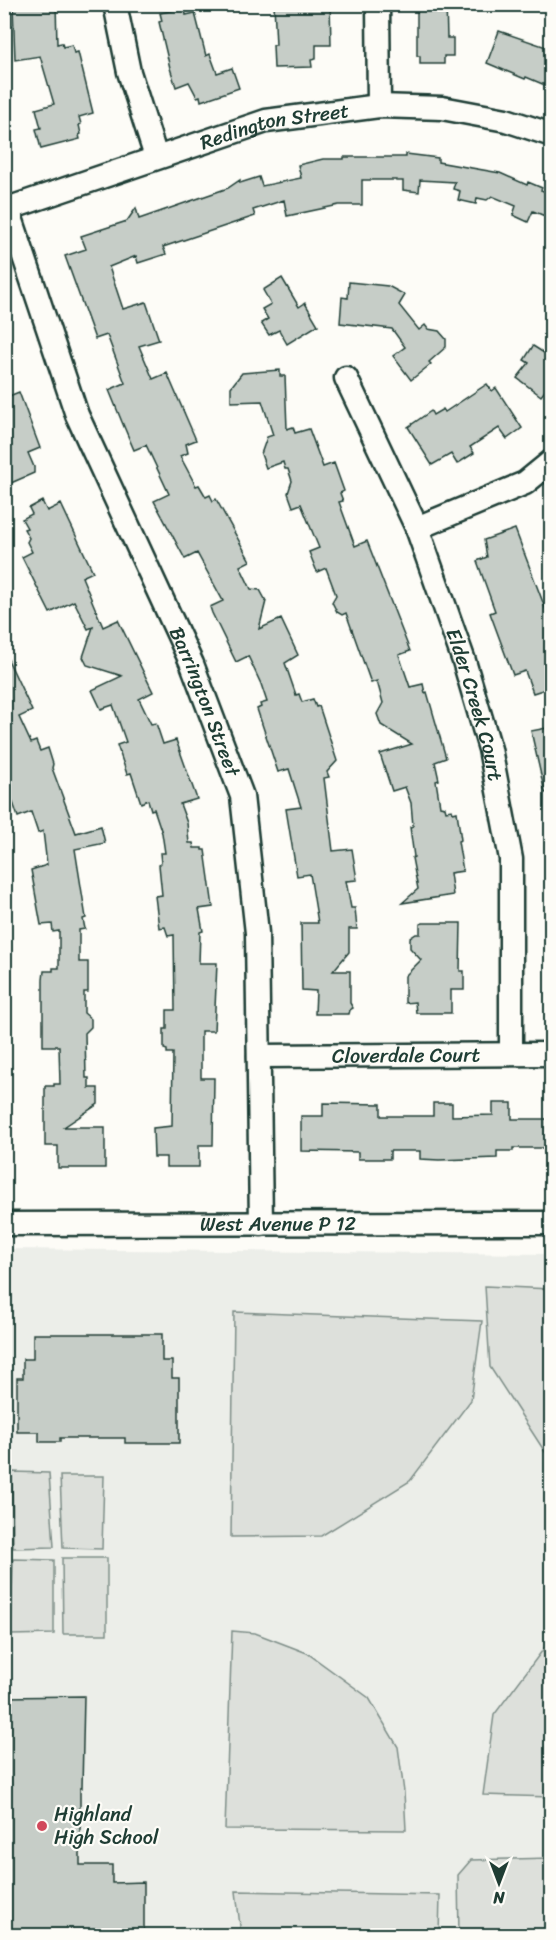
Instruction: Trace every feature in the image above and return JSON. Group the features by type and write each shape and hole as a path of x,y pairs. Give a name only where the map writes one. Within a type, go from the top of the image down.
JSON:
{"street":[{"path":"115,4 129,72 156,157"},
{"path":"378,4 379,106"},
{"name":"Redington Street","path":"6,209 266,121 379,106 442,108 506,120 552,135"},
{"name":"Barrington Street","path":"6,209 77,415 192,664 242,796 257,933 261,1224"},
{"name":"Elder Creek Court","path":"346,378 417,528 464,661 490,749 511,859 511,1053"},
{"path":"417,528 525,483 552,461"},
{"name":"Cloverdale Court","path":"259,1056 552,1054"},
{"name":"West Avenue P 12","path":"4,1224 552,1223"}],"shaded area":[{"path":"5,1249 551,1254 551,1935 5,1936"},
{"path":"485,1286 551,1289 551,1457 545,1452 490,1367"},
{"path":"234,1312 482,1321 471,1400 410,1481 321,1536 231,1537"},
{"path":"12,1472 49,1473 54,1547 13,1548"},
{"path":"60,1476 104,1476 102,1549 63,1548"},
{"path":"62,1558 107,1558 107,1634 63,1634"},
{"path":"13,1559 54,1560 54,1634 11,1635"},
{"path":"232,1631 255,1633 307,1653 369,1698 398,1747 406,1830 225,1829"},
{"path":"551,1639 551,1797 483,1795 494,1715"},
{"path":"551,1858 551,1927 531,1935 459,1935 458,1875 471,1860"},
{"path":"236,1891 440,1895 439,1935 241,1935"}],"building":[{"path":"56,4 57,44 62,43 63,47 72,45 74,53 78,52 93,113 79,117 80,139 41,149 36,129 41,128 36,109 54,104 40,56 15,60 13,6"},
{"path":"274,4 330,4 331,45 316,45 316,59 311,60 312,67 274,68 273,45 276,45"},
{"path":"417,4 446,4 447,38 453,38 453,56 444,56 444,64 420,64 420,56 417,56"},
{"path":"185,8 186,15 195,13 206,56 210,54 217,73 232,68 239,88 201,101 200,96 197,97 189,82 176,87 159,22 162,21 160,13"},
{"path":"499,31 552,49 552,88 487,63"},
{"path":"406,154 438,158 438,162 500,173 527,185 528,182 542,188 541,190 552,194 552,219 533,211 528,222 513,215 516,206 492,196 487,200 477,198 476,204 458,200 460,191 453,189 455,182 420,180 419,192 403,190 403,181 362,180 362,205 339,205 287,216 284,200 253,210 255,216 163,247 166,254 138,263 136,256 109,267 123,309 146,302 159,340 139,346 153,379 167,373 196,440 186,444 188,453 180,456 196,486 199,485 206,497 210,495 213,501 216,499 250,561 240,566 251,589 260,590 266,601 259,629 281,619 298,655 285,663 296,695 299,694 302,702 313,699 316,707 319,706 337,761 327,772 329,777 324,778 333,851 352,849 357,880 346,881 351,908 355,908 357,929 349,929 349,952 333,971 350,971 350,1003 353,1008 349,1014 315,1014 316,991 302,990 301,923 318,923 310,874 297,876 286,809 301,807 289,769 278,772 257,709 261,707 260,704 267,702 248,656 236,662 212,613 210,607 223,601 197,553 185,559 154,501 169,494 146,445 134,450 109,390 125,383 107,335 95,339 65,256 86,249 81,236 127,221 136,208 139,219 228,188 240,180 240,183 259,177 262,186 301,178 298,165 323,159 406,157"},
{"path":"282,278 299,307 305,303 318,325 287,344 279,330 269,335 261,323 268,319 262,309 271,304 263,290"},
{"path":"349,282 388,286 405,295 399,305 419,330 425,325 428,329 439,331 446,339 446,347 429,362 431,364 411,380 393,356 405,347 392,329 340,323 342,297 348,298"},
{"path":"533,346 552,358 552,382 541,396 517,378 529,363 524,360"},
{"path":"280,370 280,376 285,376 287,429 293,427 295,433 309,429 323,467 334,463 344,491 340,493 343,501 339,502 355,546 367,541 410,651 399,655 410,687 423,684 425,693 427,692 446,758 435,762 439,780 436,781 440,806 445,807 446,811 457,812 461,840 458,841 463,871 450,873 453,895 402,903 418,889 412,858 414,857 410,827 413,826 411,803 405,787 392,791 380,754 412,744 381,725 377,714 383,703 377,681 371,683 346,613 342,615 337,612 332,602 336,595 326,568 317,572 309,552 319,548 301,504 293,507 288,493 292,481 288,469 285,469 283,462 266,468 261,454 267,437 273,435 262,401 231,402 231,387 242,373"},
{"path":"487,384 492,391 496,388 522,428 507,439 499,428 470,447 474,453 457,464 451,454 432,465 408,427 431,411 433,415 443,409 445,412"},
{"path":"19,392 40,448 28,453 34,473 4,486 4,398"},
{"path":"42,501 47,511 61,504 93,572 82,577 103,627 118,620 153,692 139,699 151,724 156,723 163,744 176,740 197,799 180,804 187,823 189,843 193,843 194,848 205,850 213,907 199,909 203,931 200,932 199,963 217,963 214,1031 201,1031 201,1078 214,1078 213,1145 199,1145 199,1167 166,1167 166,1157 154,1157 153,1128 172,1126 173,1053 167,1053 164,1049 164,1029 167,1029 167,1010 175,1010 174,935 168,936 165,927 159,928 155,896 162,895 159,865 161,863 160,853 165,853 162,833 154,809 151,810 148,800 141,803 131,773 127,774 117,745 126,742 113,705 101,709 92,690 122,676 87,665 83,657 93,627 88,629 74,601 50,613 22,557 32,552 24,529 27,528 22,519 32,514 29,508"},
{"path":"515,529 552,626 552,687 533,693 525,671 513,675 490,613 495,611 477,561 487,557 484,540"},
{"path":"4,651 32,711 19,717 31,743 36,741 40,751 48,748 52,768 76,833 101,826 105,843 75,849 86,918 83,919 85,929 79,930 79,962 88,962 88,992 84,992 84,1013 91,1019 91,1027 85,1033 86,1078 89,1078 89,1088 98,1088 98,1104 64,1127 105,1127 105,1168 58,1168 58,1146 45,1146 45,1086 60,1084 59,1046 43,1046 43,980 44,971 59,968 59,931 53,932 52,924 41,925 31,870 47,865 43,831 38,833 31,812 18,817 9,791 4,793"},
{"path":"552,727 552,792 545,793 531,731"},
{"path":"461,923 460,971 464,971 464,990 451,990 451,1013 416,1013 415,1002 405,1003 405,976 421,960 410,948 410,938 420,934 420,924"},
{"path":"323,1103 381,1104 381,1116 433,1116 433,1103 452,1103 452,1116 493,1115 493,1103 512,1103 512,1119 552,1119 552,1148 513,1148 513,1151 497,1151 497,1158 439,1160 420,1159 420,1151 390,1151 390,1159 358,1159 358,1152 301,1151 301,1116 323,1116"},
{"path":"33,1334 162,1334 162,1361 172,1361 172,1378 179,1378 179,1443 125,1443 125,1438 60,1438 60,1442 39,1442 39,1432 17,1432 17,1378 23,1378 23,1359 33,1359"},
{"name":"Highland High School","path":"84,1696 82,1788 80,1788 80,1865 112,1865 112,1883 144,1882 144,1935 4,1935 4,1697"}],"place":[{"name":"Highland High School","path":"42,1826"}]}
